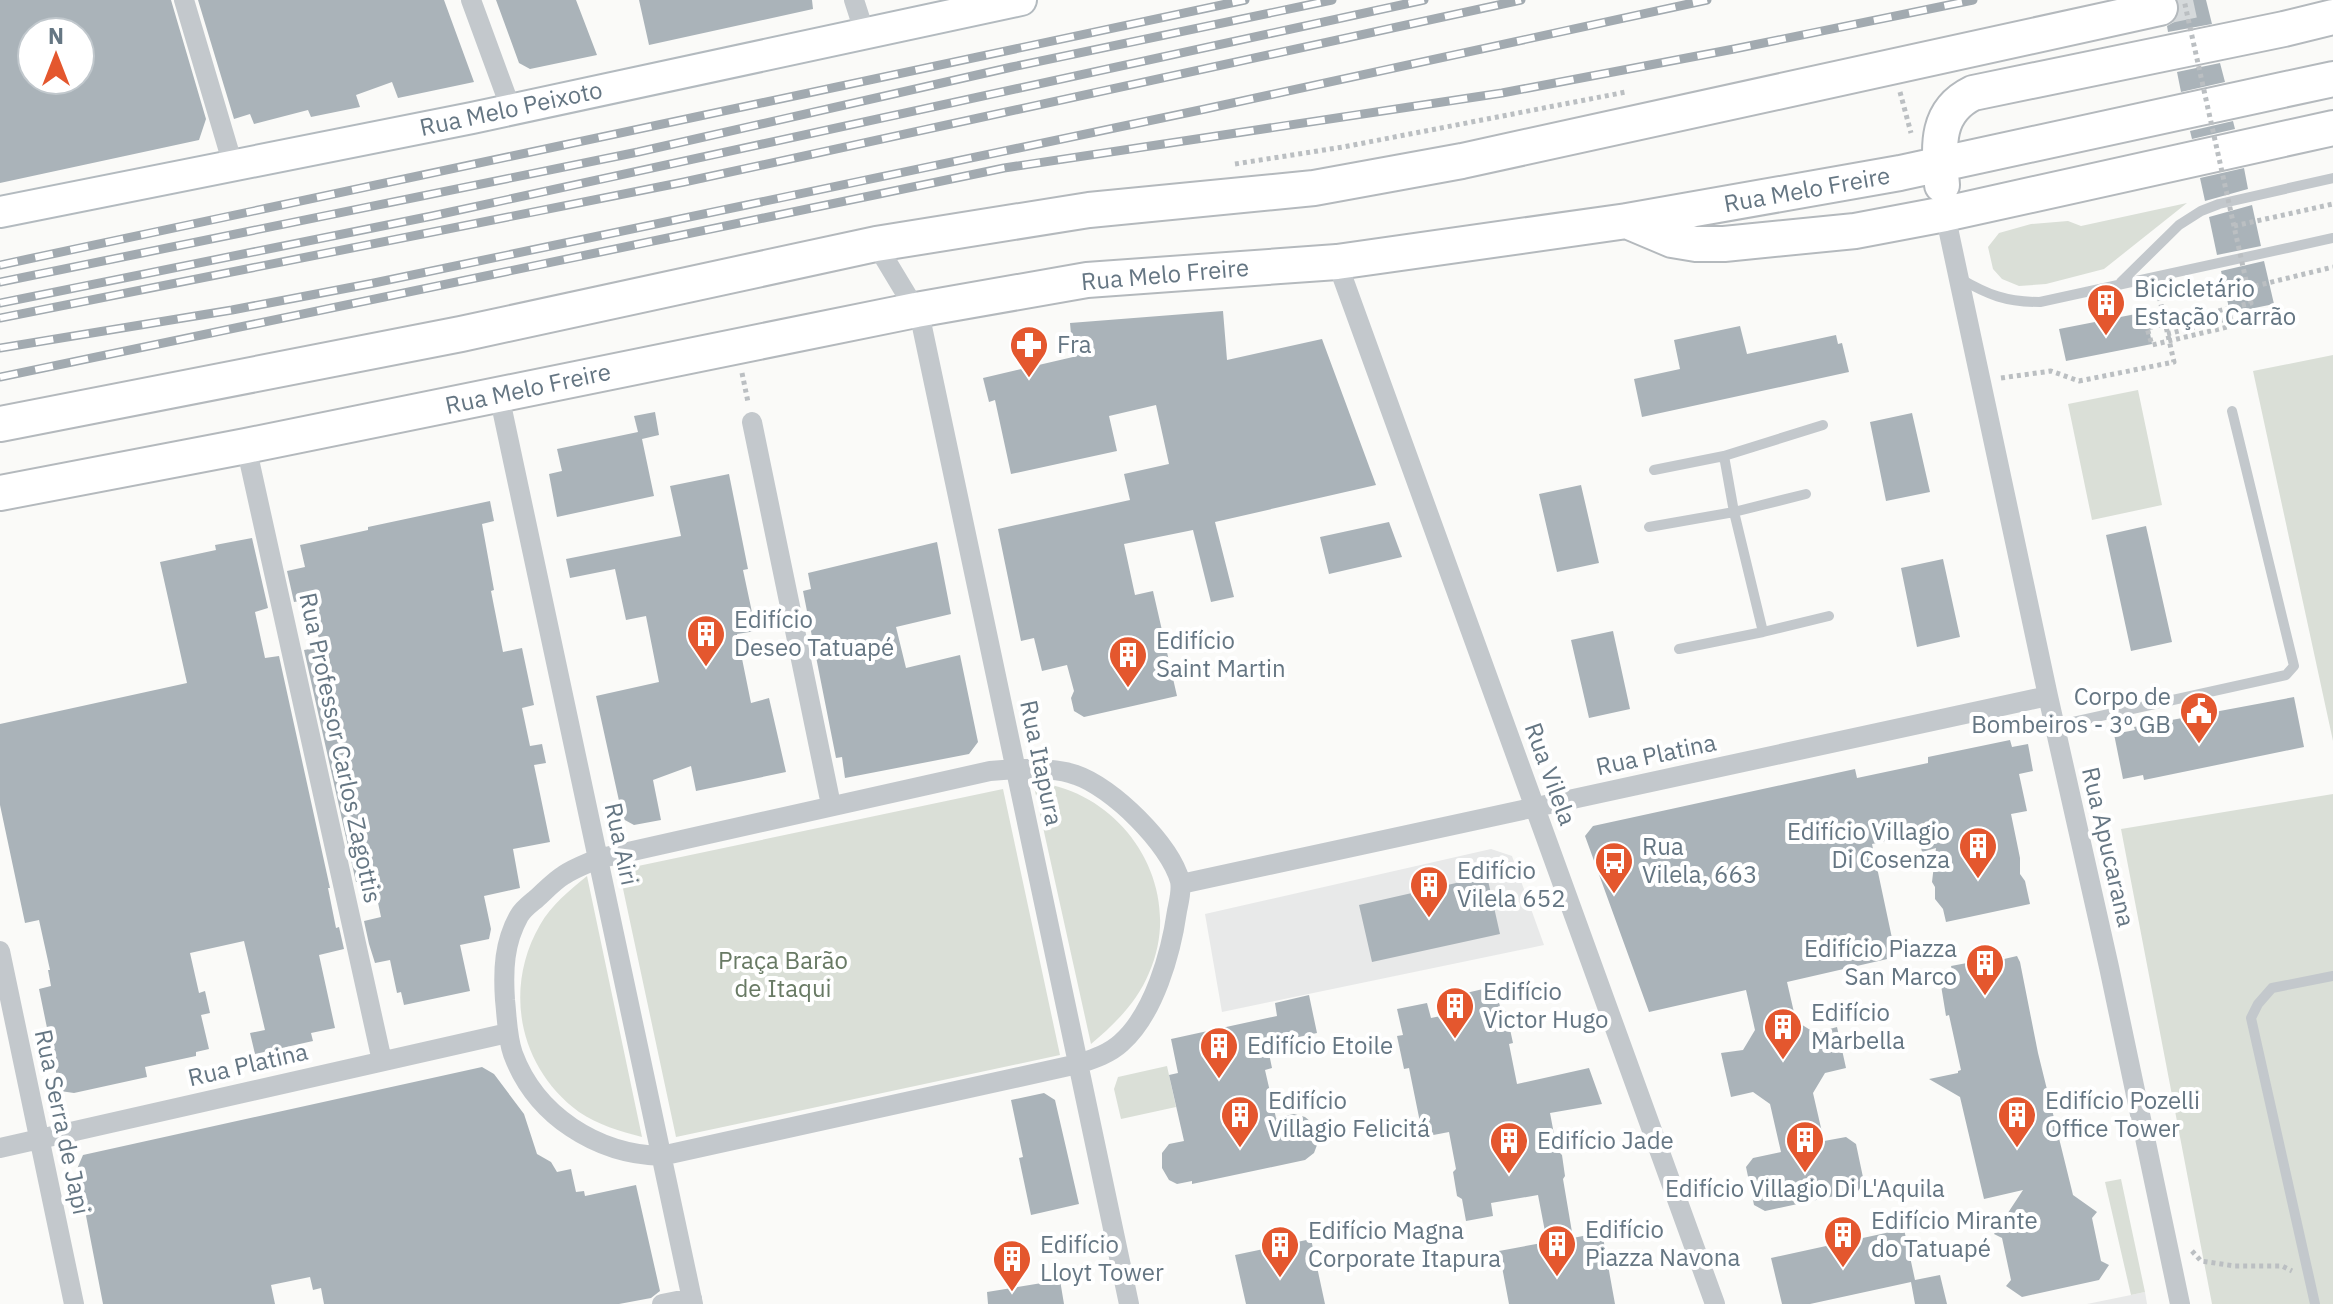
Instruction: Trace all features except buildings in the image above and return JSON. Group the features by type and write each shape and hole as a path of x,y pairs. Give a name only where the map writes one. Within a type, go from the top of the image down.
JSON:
{"highway":[{"path":"0,424 461,334 876,244 1089,210 1314,188 1462,161 2172,4"},
{"path":"1945,214 1941,136 1949,111 1961,99 1973,93 2333,17"},
{"name":"Rua Melo Freire","path":"0,493 916,310 1087,280 1337,262 1627,221 1845,184 2333,79"},
{"path":"1627,221 1672,240 1696,244 1855,231 2333,128"},
{"path":"0,442 417,358 461,334"}],"main road":[{"name":"Rua Melo Peixoto","path":"0,212 511,109 1021,0"}],"street":[{"path":"184,0 233,165"},
{"path":"471,0 511,109"},
{"path":"854,0 865,34"},
{"name":"Rua Apucarana","path":"1945,214 2180,1304"},
{"name":"Rua Itapura","path":"876,244 920,317 1129,1304"},
{"name":"Rua Vilela","path":"1337,262 1715,1304"},
{"name":"Rua Airi","path":"499,395 693,1301"},
{"path":"752,422 831,805"},
{"name":"Rua Professor Carlos Zagottis","path":"246,446 382,1061"},
{"name":"Rua Platina","path":"1181,884 2048,696"},
{"path":"1016,769 1047,769 1076,775 1111,794 1147,828 1173,863 1181,884 1168,956 1158,986 1135,1028 1121,1044 1105,1055 1078,1064 661,1156 619,1150 566,1126 543,1104 523,1078 508,1033 504,970 507,943 520,913 562,876 597,859 831,805 990,771 1016,769"},
{"name":"Rua Serra de Japi","path":"0,951 74,1304"},
{"name":"Rua Platina","path":"0,1148 508,1033"},
{"path":"662,1304 693,1301"}],"lane":[{"path":"2120,284 2179,225 2201,211 2219,204 2333,178"},
{"path":"1958,277 1986,294 2014,302 2040,302 2333,238"},
{"path":"2055,726 2286,675 2294,666 2232,411"},
{"path":"1654,470 1724,456 1823,425"},
{"path":"1724,456 1763,632"},
{"path":"1649,527 1734,512 1806,494"},
{"path":"1679,649 1829,616"},
{"path":"2315,1304 2251,1018 2272,988 2333,976"}],"path":[{"path":"2167,334 2239,316 2240,324 2152,345 2147,328 2251,303 2234,226 2172,4"},
{"path":"2234,226 2333,204"},
{"path":"2247,288 2333,267"},
{"path":"1980,381 2051,371 2079,381 2174,362 2154,276"},
{"path":"736,346 752,422"},
{"path":"2169,1246 2189,1247 2201,1261 2235,1266 2282,1266 2310,1279"}],"shaded area":[{"path":"1491,849 1512,856 1544,945 1222,1012 1205,914"},
{"path":"2145,1292 2147,1304 2087,1304 2131,1295"}],"green space":[{"path":"2187,203 2104,269 2046,284 2019,286 2002,279 1993,269 1988,247 1999,233 2031,224 2068,221 2081,226"},
{"path":"2333,355 2333,741 2253,371"},
{"path":"2138,390 2162,505 2092,520 2068,404"},
{"path":"1033,782 1065,789 1094,803 1119,823 1139,848 1153,877 1160,908 1159,940 1149,973 1124,1012 1091,1044"},
{"name":"Praça Barão de Itaqui","path":"1003,789 1060,1055 676,1137 619,870"},
{"path":"2333,794 2333,1304 2212,1304 2121,829"},
{"path":"587,876 642,1137 594,1121 559,1094 542,1073 523,1026 520,1001 522,975 529,950 550,911"},
{"path":"1167,1066 1176,1107 1121,1119 1114,1089 1118,1077"},
{"path":"2121,1179 2145,1292 2131,1295 2105,1182"}],"tunnel":[{"path":"2160,8 2197,0"}],"railway":[{"path":"0,265 1245,0"},
{"path":"0,282 638,152 1012,67 1332,0"},
{"path":"0,303 432,216 1424,0"},
{"path":"0,318 684,182 1521,0"},
{"path":"0,348 374,283 1707,0"},
{"path":"0,377 1004,168 1502,93 1973,0"}],"place":[{"name":"Bicicletário Estação Carrão","path":"2106,337"},
{"name":"Fra","path":"1029,379"},
{"name":"Edifício Deseo Tatuapé","path":"706,668"},
{"name":"Edifício Saint Martin","path":"1128,689"},
{"name":"Corpo de Bombeiros - 3º GB","path":"2199,745"},
{"name":"Edifício Villagio Di Cosenza","path":"1978,880"},
{"name":"Rua Vilela, 663","path":"1614,895"},
{"name":"Edifício Vilela 652","path":"1429,919"},
{"name":"Edifício Piazza San Marco","path":"1985,997"},
{"name":"Edifício Victor Hugo","path":"1455,1040"},
{"name":"Edifício Marbella","path":"1783,1061"},
{"name":"Edifício Etoile","path":"1219,1080"},
{"name":"Edifício Villagio Felicitá","path":"1240,1149"},
{"name":"Edifício Pozelli Office Tower","path":"2017,1149"},
{"name":"Edifício Villagio Di L'Aquila","path":"1805,1174"},
{"name":"Edifício Jade","path":"1509,1175"},
{"name":"Edifício Mirante do Tatuapé","path":"1843,1269"},
{"name":"Edifício Piazza Navona","path":"1557,1278"},
{"name":"Edifício Magna Corporate Itapura","path":"1280,1279"},
{"name":"Edifício Lloyt Tower","path":"1012,1293"}]}
